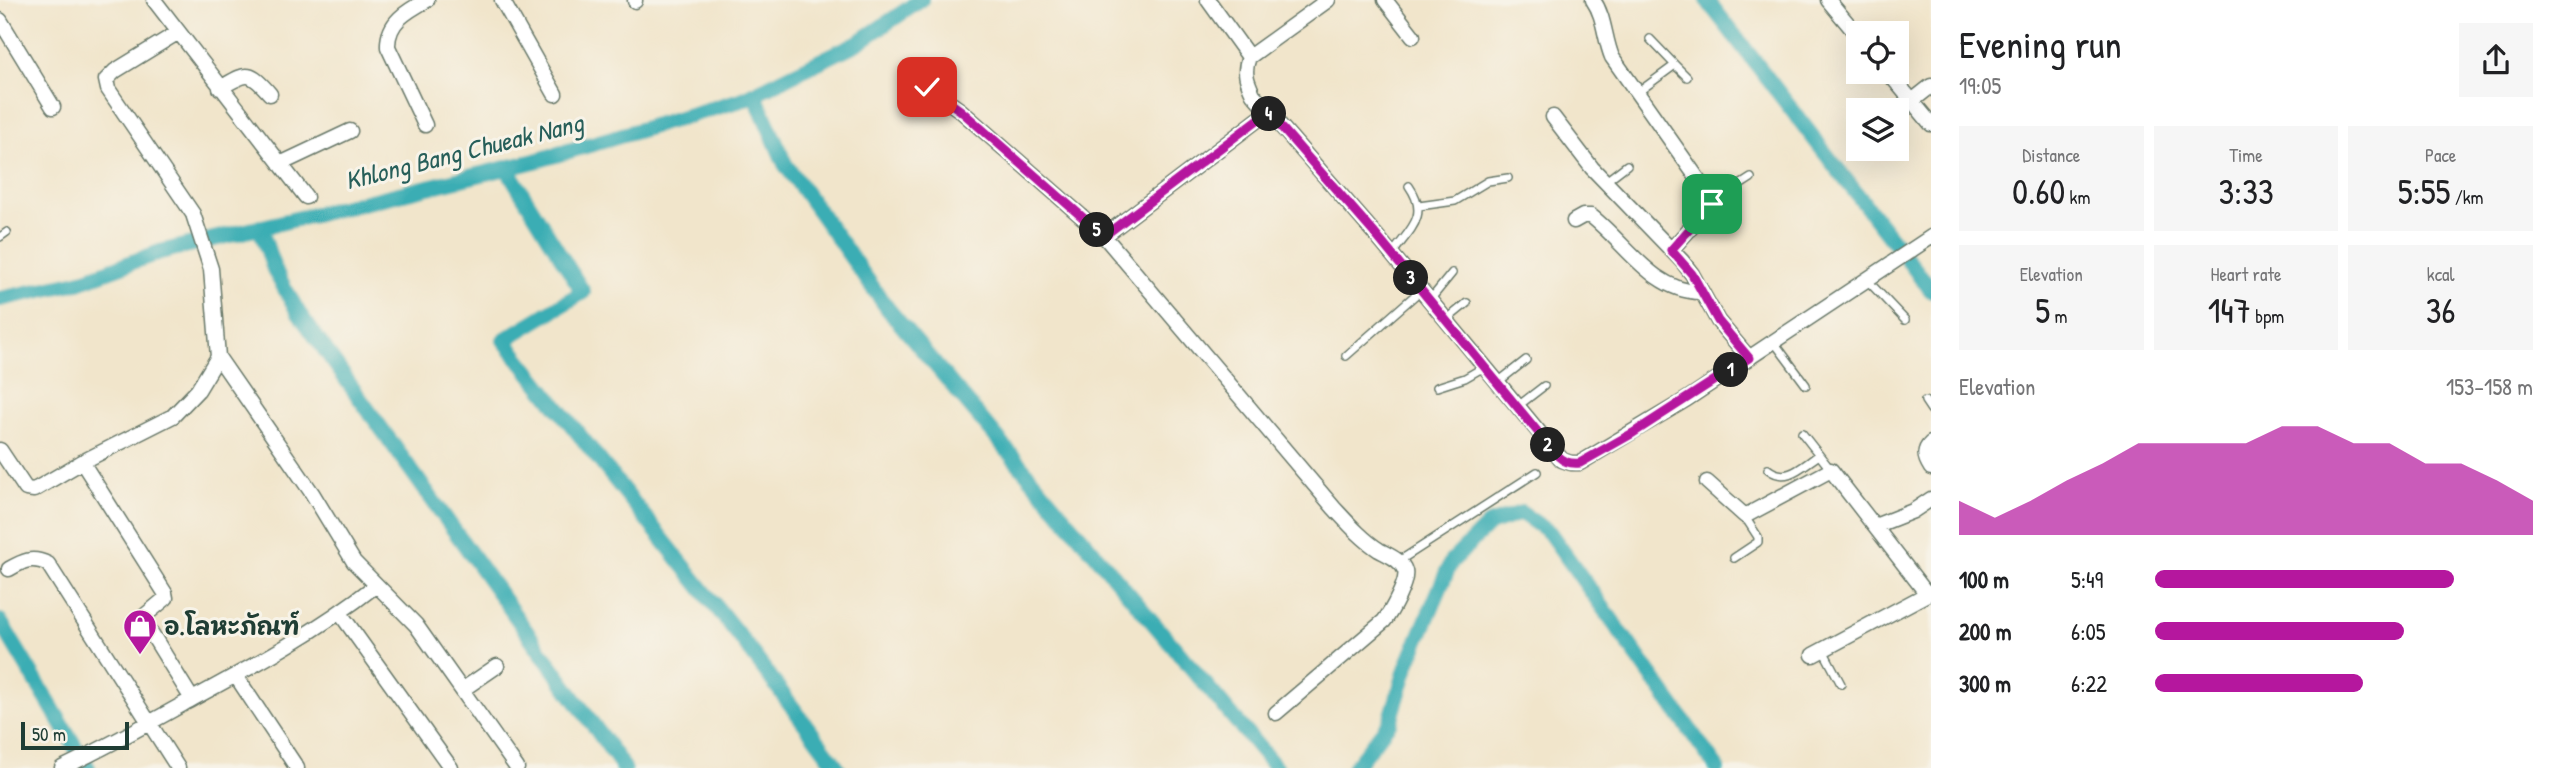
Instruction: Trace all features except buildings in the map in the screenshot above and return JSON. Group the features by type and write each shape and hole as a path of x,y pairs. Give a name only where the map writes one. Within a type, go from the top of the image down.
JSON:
{"street":[{"path":"154,0 306,197"},
{"path":"425,125 388,47 387,38 391,27 403,15 427,0"},
{"path":"502,0 555,94"},
{"path":"1208,0 1249,57"},
{"path":"1328,0 1249,57 1245,66 1246,78 1253,94 1392,254 1562,460 1580,463 1644,426 1931,237"},
{"path":"1385,0 1413,36"},
{"path":"1593,0 1602,15 1605,41 1612,57 1705,189 1712,204 1671,250"},
{"path":"1828,0 1846,22"},
{"path":"0,20 53,107"},
{"path":"177,33 115,71 107,80 108,89 193,214 211,269 218,357 312,493 354,562 416,625 517,768"},
{"path":"220,88 245,74 252,75 270,94"},
{"path":"1898,84 1931,124"},
{"path":"1912,101 1931,86"},
{"path":"927,87 960,110 1104,236 1334,508 1359,534 1399,562 1405,570 1405,578 1392,611 1384,621 1276,713"},
{"path":"1104,236 1268,112"},
{"path":"1553,117 1581,154 1692,274 1718,321 1749,358"},
{"path":"280,164 350,131"},
{"path":"1574,221 1583,216 1591,216 1660,280 1687,292 1700,292"},
{"path":"0,450 26,489 34,490 82,462 173,416 198,390 218,357"},
{"path":"1931,443 1925,451 1925,458 1931,468"},
{"path":"82,462 165,593 163,602 142,618 192,699"},
{"path":"1707,482 1745,516 1831,470 1929,593 1818,653"},
{"path":"1875,526 1931,499"},
{"path":"9,569 26,559 38,559 48,565 178,768"},
{"path":"62,768 291,645 340,614 375,586"},
{"path":"340,614 451,768"},
{"path":"462,690 497,666"},
{"path":"236,676 297,768"}],"lane":[{"path":"1650,39 1687,77"},
{"path":"1637,93 1675,65"},
{"path":"1606,181 1627,165"},
{"path":"1419,206 1455,201 1488,181 1508,178"},
{"path":"1712,204 1751,178"},
{"path":"1392,254 1414,224 1419,206 1409,186"},
{"path":"1346,356 1452,273"},
{"path":"1868,281 1905,320"},
{"path":"1446,320 1467,303"},
{"path":"1774,342 1806,385"},
{"path":"1498,382 1526,360"},
{"path":"1437,387 1465,378 1485,366"},
{"path":"1518,407 1544,386"},
{"path":"1925,401 1931,410"},
{"path":"1802,433 1831,470"},
{"path":"1768,469 1776,475 1789,475 1819,455"},
{"path":"1399,562 1537,472"},
{"path":"1734,558 1758,542 1758,537 1745,516"},
{"path":"1818,653 1842,684"}],"waterway":[{"name":"Khlong Bang Chueak Nang","path":"0,299 78,282 160,252 535,161 741,100 859,42 921,0"},
{"path":"1707,0 1931,290"},
{"path":"754,93 785,164 888,309 1276,768"},
{"path":"506,167 583,292 504,340 737,633 838,768"},
{"path":"260,227 274,269 298,312 624,768"},
{"path":"1354,768 1390,722 1407,666 1451,562 1489,524 1521,513 1549,532 1717,768"},
{"path":"0,621 88,768"}],"place":[{"name":"อ.โลหะภัณฑ์","path":"140,656"}],"route":[{"path":"927,87 960,110 1104,236 1268,112 1375,234 1556,454 1571,463 1580,463 1633,433 1749,358 1709,309 1692,274 1671,250 1712,204"}]}
